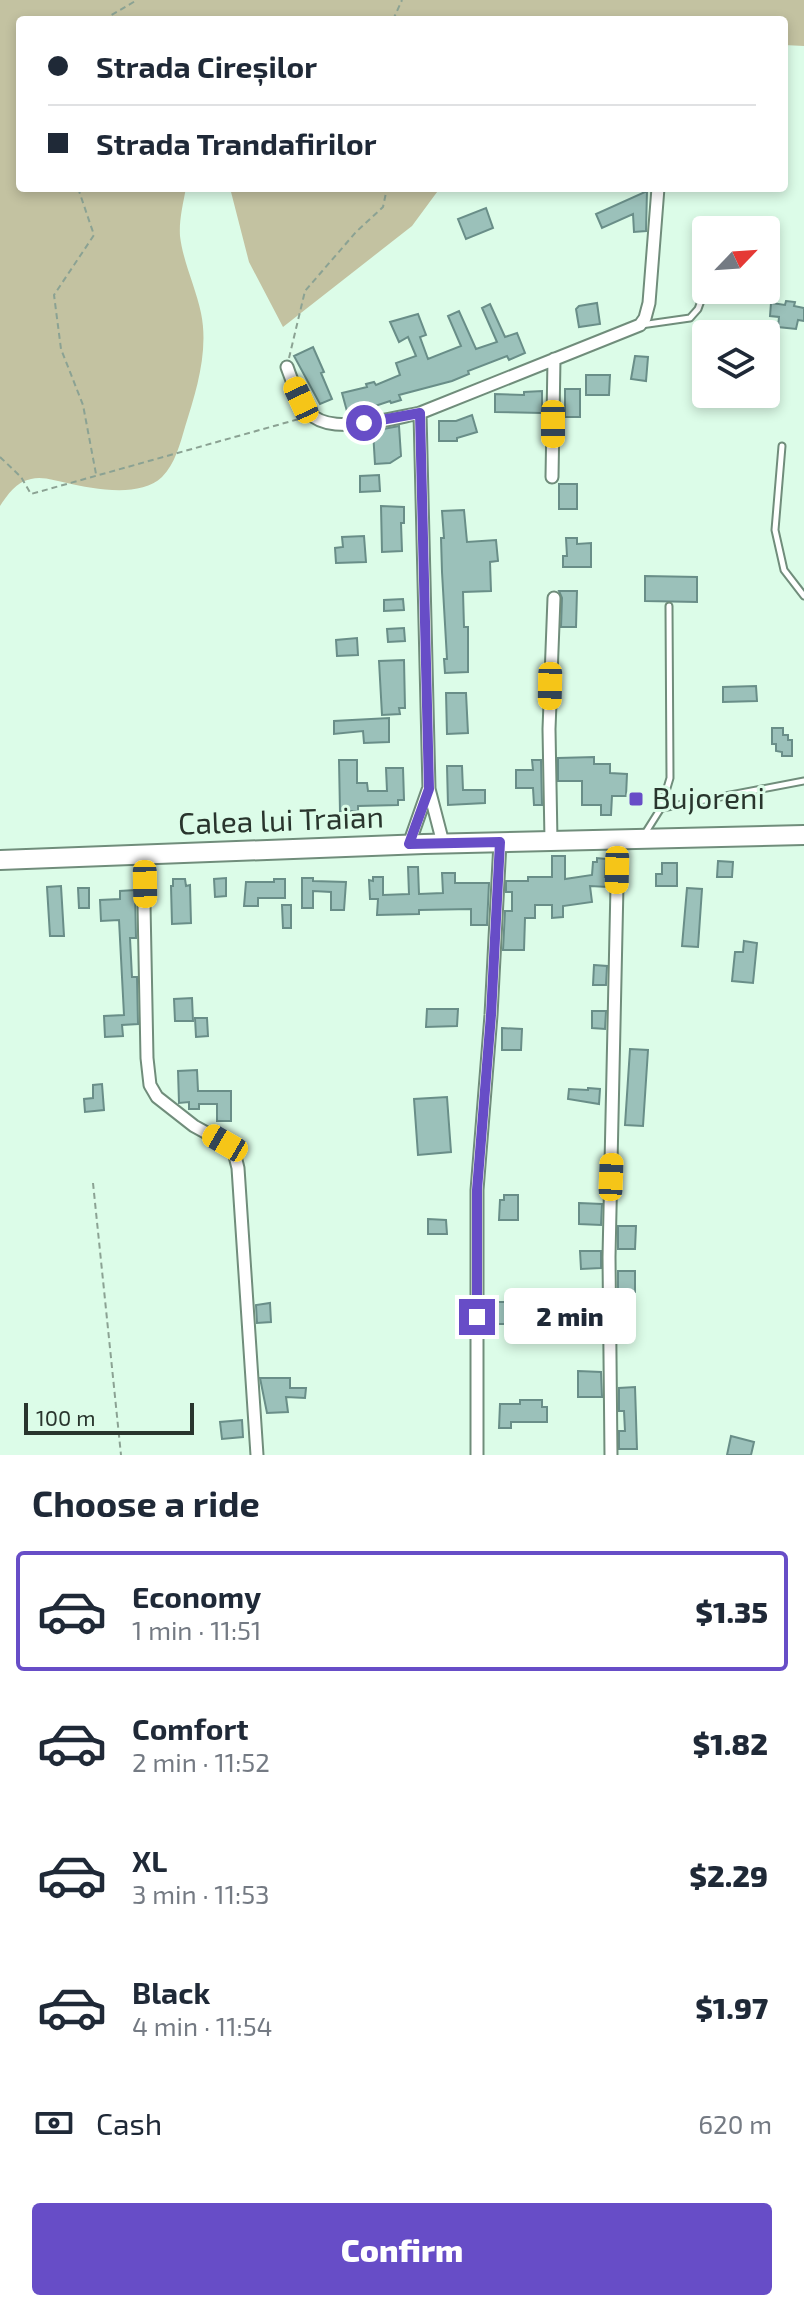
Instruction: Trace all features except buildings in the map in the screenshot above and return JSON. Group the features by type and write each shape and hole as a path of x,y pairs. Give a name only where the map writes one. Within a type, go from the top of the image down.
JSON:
{"highway":[{"name":"Calea lui Traian","path":"0,860 409,844 804,835"}],"street":[{"path":"287,367 301,400 312,415 324,422 364,423 420,413 640,325 649,303 658,192"},
{"path":"552,477 554,359"},
{"path":"420,413 429,789 443,843"},
{"path":"551,840 549,729 554,598"},
{"path":"409,844 429,789"},
{"path":"611,1455 609,1257 618,839"},
{"path":"477,1455 477,1190 491,1015 500,842"},
{"path":"143,854 150,1085 166,1105 234,1152 238,1168 257,1455"}],"lane":[{"path":"640,325 690,318 700,304"},
{"path":"782,446 775,530 784,570 804,596"},
{"path":"642,838 661,808 672,764 669,606"},
{"path":"661,808 804,781"}],"path":[{"path":"110,16 137,0"},
{"path":"79,192 94,235 54,295 61,349 83,405 96,476"},
{"path":"287,367 305,291 356,232 383,207 386,192"},
{"path":"0,457 21,477 31,494 312,415"},
{"path":"93,1183 121,1455"}],"green space":[{"path":"0,0 804,0 804,46 788,45 788,16 16,16 16,192 185,192 180,236 201,313 203,342 197,386 181,440 174,460 162,477 153,484 129,490 90,488 45,478 31,479 17,486 0,506"},
{"path":"231,192 437,192 412,226 283,327 249,262"}],"place":[{"name":"Bujoreni","path":"636,799"}],"route":[{"path":"364,423 420,413 429,789 409,844 500,842 495,966 477,1190 477,1317"}]}
